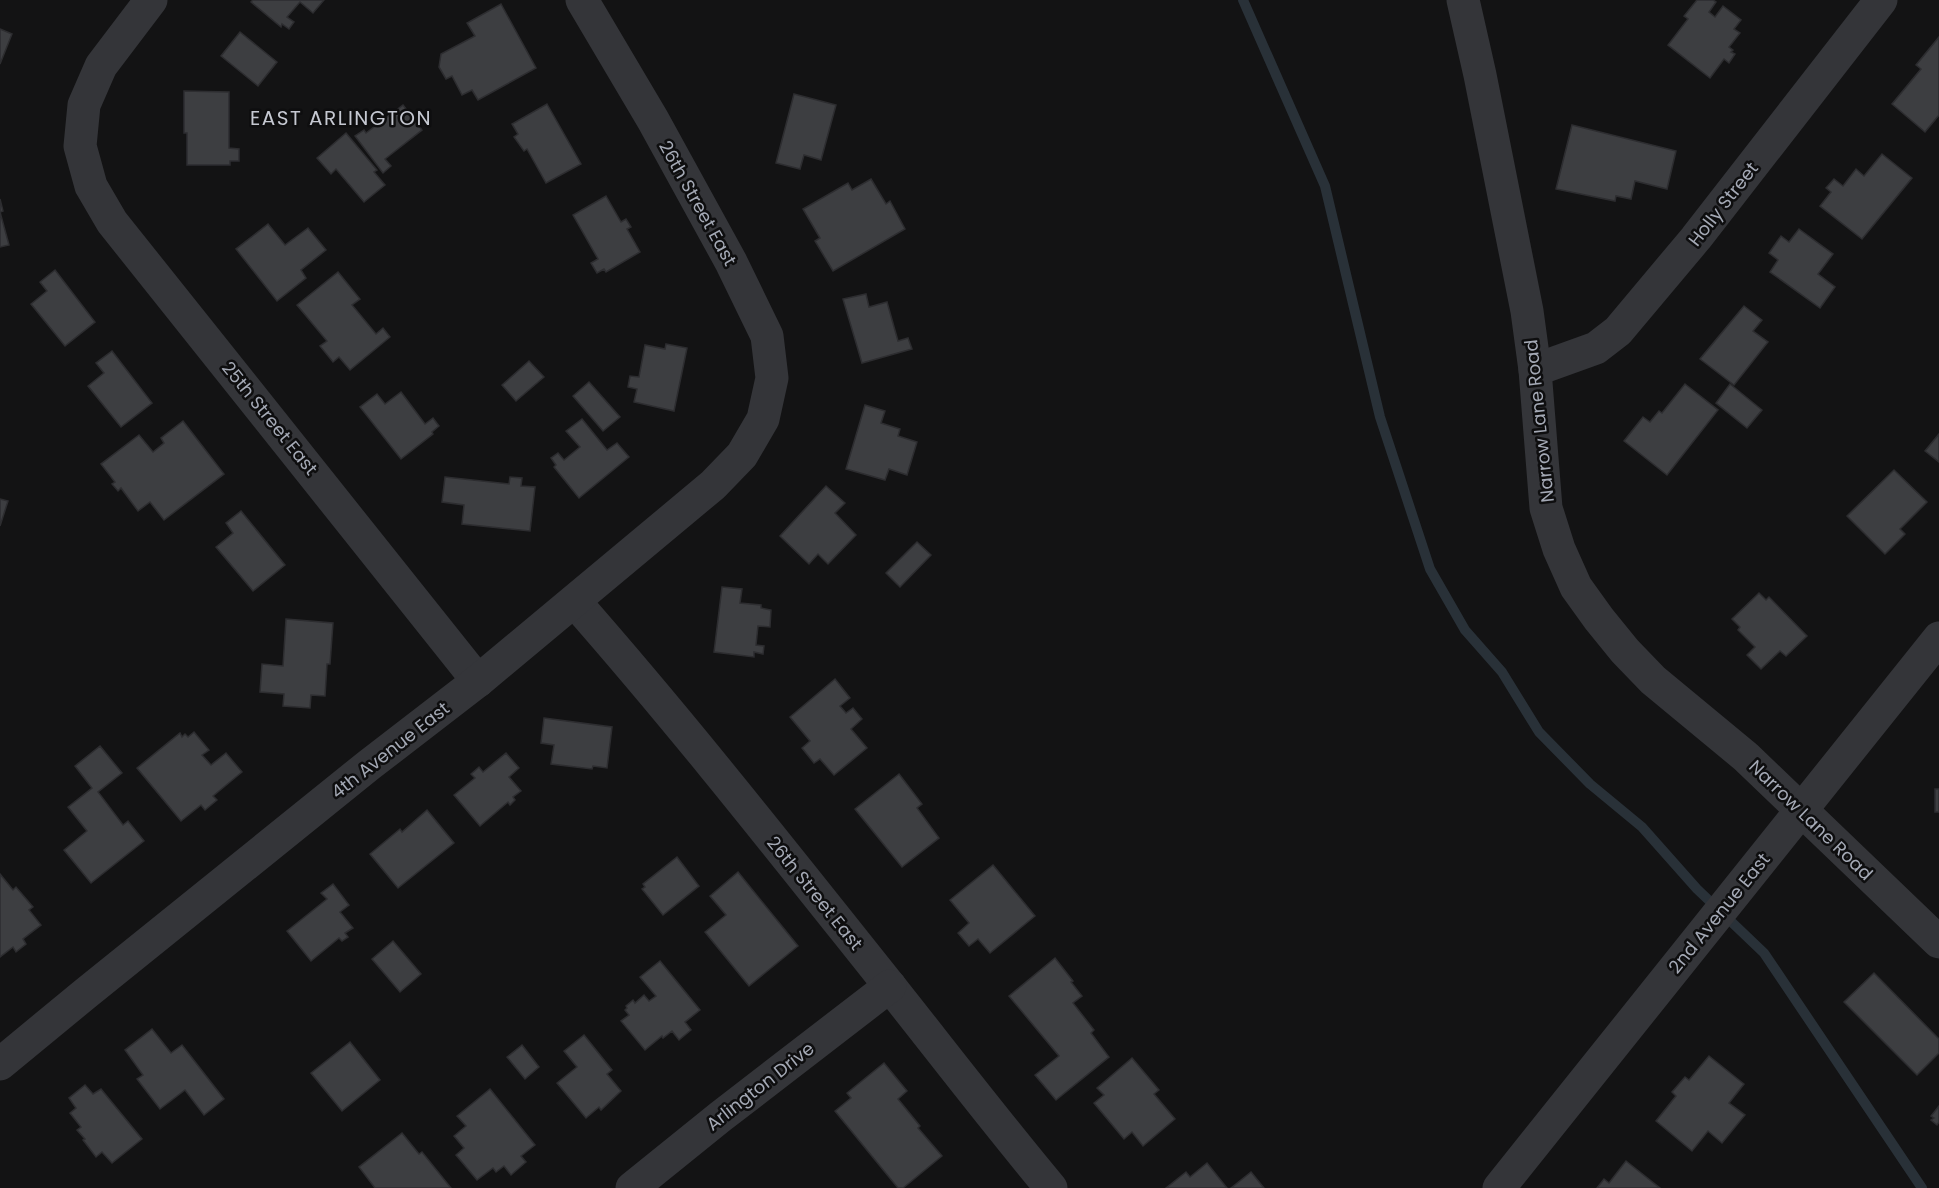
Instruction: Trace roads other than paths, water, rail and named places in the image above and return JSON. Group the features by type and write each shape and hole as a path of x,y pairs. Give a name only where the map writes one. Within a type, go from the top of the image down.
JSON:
{"street":[{"name":"25th Street East","path":"151,0 101,66 84,105 80,146 91,186 112,222 478,681"},
{"name":"26th Street East","path":"582,0 653,120 731,262 767,336 772,378 763,419"},
{"name":"Narrow Lane Road","path":"1463,0 1524,300 1535,370 1546,508 1559,549 1576,587 1599,620 1653,680 1746,757 1939,942"},
{"name":"Holly Street","path":"1535,370 1596,348 1618,331 1696,238 1881,0"},
{"name":"4th Avenue East","path":"0,1064 369,765 575,602 620,561 713,485 742,455 763,419"},
{"name":"26th Street East","path":"575,602 641,677 1051,1188"},
{"name":"2nd Avenue East","path":"1499,1188 1939,638"},
{"name":"Arlington Drive","path":"632,1188 890,986"}],"waterway":[{"path":"1243,0 1325,186 1380,417 1430,569 1465,630 1502,672 1539,732 1590,784 1642,827 1697,889 1764,953 1922,1188"}],"district":[{"name":"EAST ARLINGTON","path":"341,118"}]}
